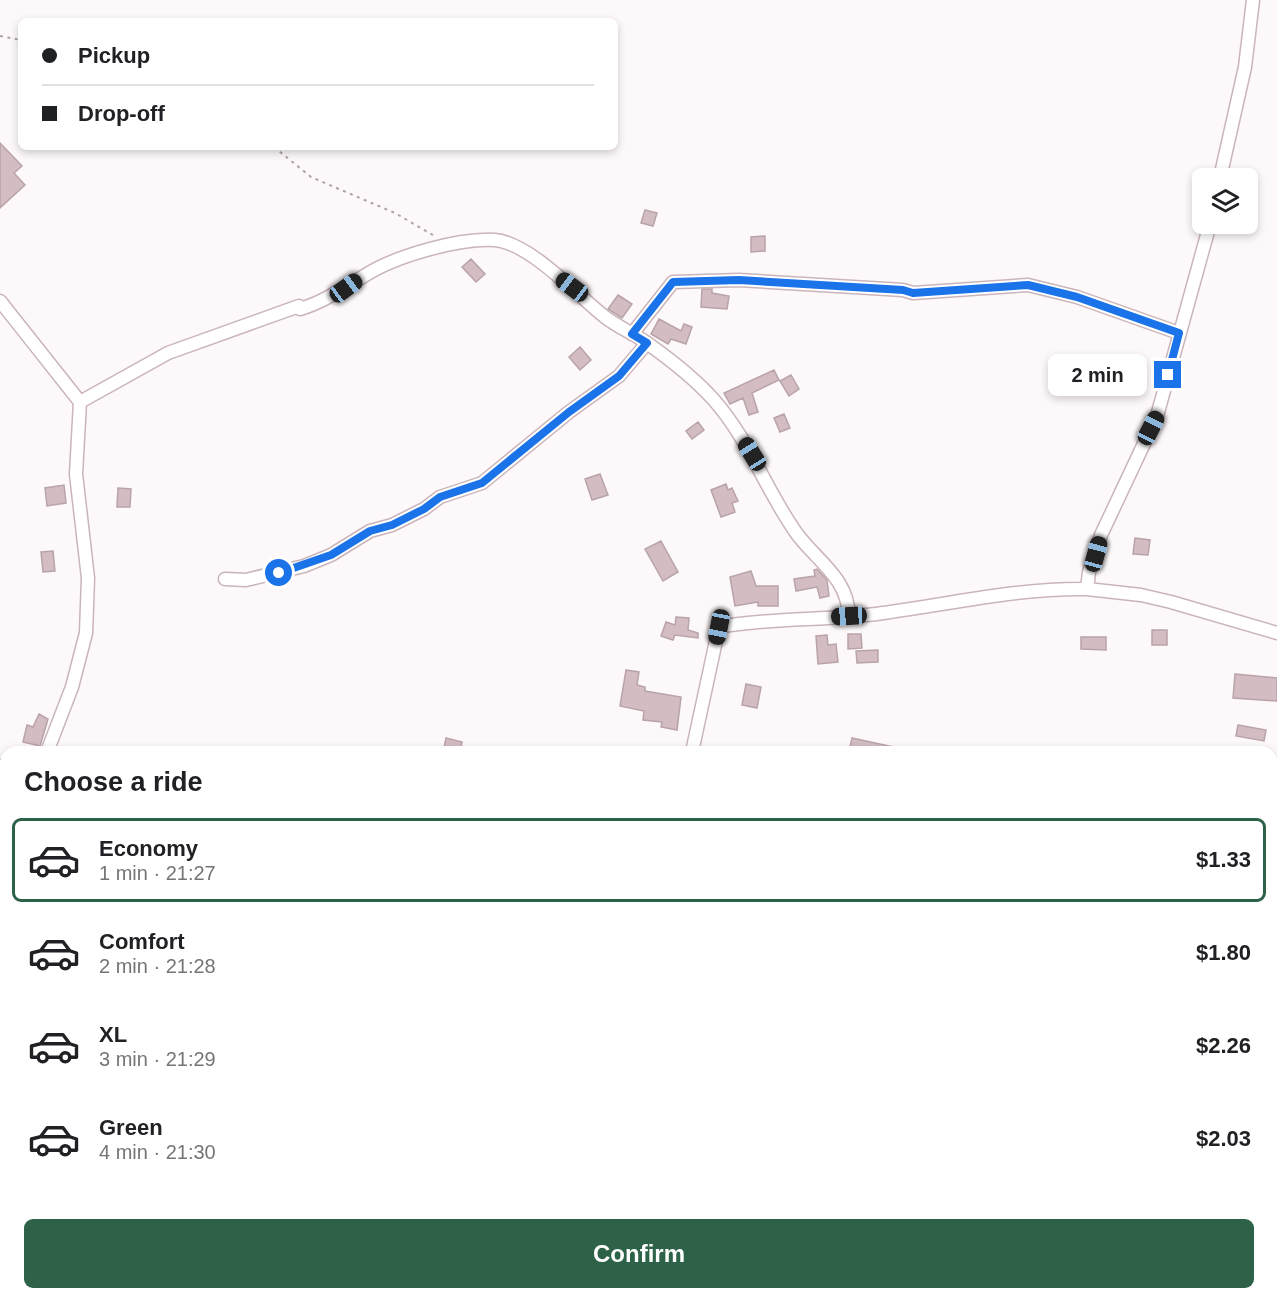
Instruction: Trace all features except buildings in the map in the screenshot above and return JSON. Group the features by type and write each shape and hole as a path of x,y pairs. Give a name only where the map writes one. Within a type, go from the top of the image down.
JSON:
{"street":[{"path":"1222,168 1245,67 1253,0"},
{"path":"1087,589 1089,572 1101,535 1157,416 1207,234"},
{"path":"80,402 168,353 333,295 389,264 474,240 511,243 572,287 606,318 647,343 684,370 713,399 734,425 798,535 838,579 849,602 849,616"},
{"path":"632,334 673,282 739,280 903,290 913,293 1028,285 1077,297 1179,333"},
{"path":"0,301 80,402 76,474 88,578 86,633 72,687 49,746"},
{"path":"225,579 246,580 304,566 331,555 370,531 392,525 424,509 440,497 482,483 569,412 619,376 647,343"},
{"path":"693,746 719,627 881,613 972,597 1046,588 1087,589 1141,595 1277,633"}],"path":[{"path":"0,36 18,39"},
{"path":"278,150 310,177 395,213 451,246"}],"route":[{"path":"279,573 331,555 370,531 392,525 424,509 440,497 482,483 496,473 569,412 619,376 647,343 632,334 673,282 739,280 903,290 913,293 1028,285 1077,297 1179,333 1168,375"}]}
